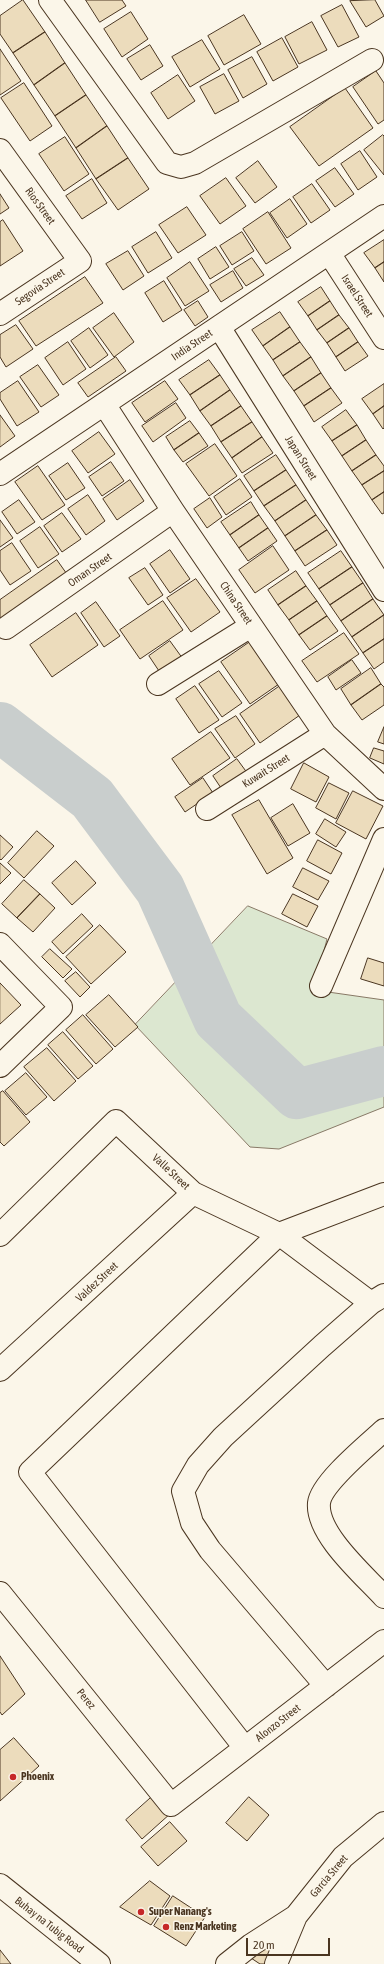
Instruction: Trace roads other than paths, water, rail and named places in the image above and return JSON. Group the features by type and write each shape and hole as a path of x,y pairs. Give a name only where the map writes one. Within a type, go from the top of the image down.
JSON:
{"street":[{"path":"50,0 167,163 181,167 195,163 372,60"},
{"name":"Rios Street","path":"0,150 80,261"},
{"name":"India Street","path":"0,474 384,216"},
{"name":"Israel Street","path":"329,253 384,338"},
{"name":"Segovia Street","path":"0,314 80,261"},
{"name":"Japan Street","path":"218,327 384,590"},
{"name":"China Street","path":"104,404 173,511 325,734 384,789"},
{"name":"Oman Street","path":"6,628 173,511"},
{"path":"158,684 251,626"},
{"name":"Kuwait Street","path":"207,808 325,734"},
{"path":"321,986 384,839"},
{"path":"0,944 62,1006 0,1066"},
{"name":"Valle Street","path":"0,1235 116,1121 193,1193 279,1234 378,1299"},
{"name":"Valdez Street","path":"0,1370 193,1193"},
{"path":"245,1748 30,1472 279,1234 384,1194"},
{"path":"326,1686 210,1550 192,1523 183,1491 198,1465 223,1437 378,1299"},
{"path":"384,1430 334,1477 319,1502 323,1525 335,1544 384,1597"},
{"name":"Perez","path":"0,1593 171,1805"},
{"name":"Alonzo Street","path":"171,1805 384,1641"},
{"name":"Garcia Street","path":"276,1964 296,1916 343,1857 384,1823"},
{"name":"Buhay na Tubig Road","path":"0,1885 99,1964"},
{"name":"Garcia Street","path":"227,1964 252,1945 296,1916"}],"waterway":[{"path":"0,727 92,798 160,889 218,1019 297,1094 384,1071"}],"place":[{"name":"Phoenix","path":"13,1777"},
{"name":"Super Nanang's","path":"141,1912"},
{"name":"Renz Marketing","path":"166,1927"}]}
